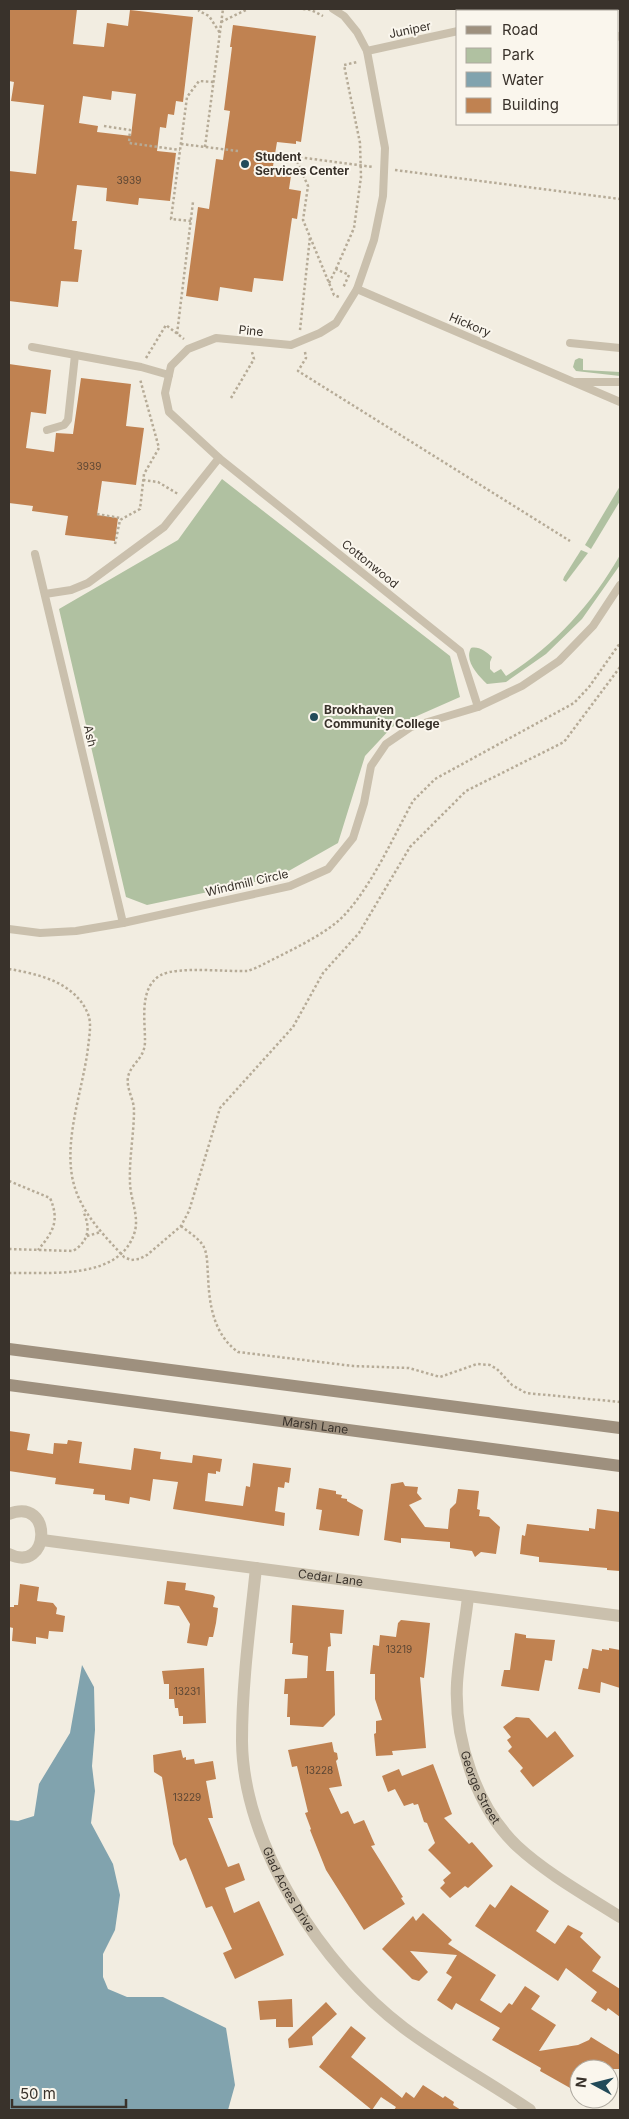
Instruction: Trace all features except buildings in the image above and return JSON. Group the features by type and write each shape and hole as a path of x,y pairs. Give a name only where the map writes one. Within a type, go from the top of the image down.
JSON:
{"main road":[{"path":"9,1349 620,1428"},
{"name":"Marsh Lane","path":"9,1385 620,1466"}],"street":[{"path":"9,1514 17,1511 31,1514 41,1525 42,1540 34,1553 19,1557 9,1554"},
{"name":"Cedar Lane","path":"42,1540 620,1616"},
{"name":"Glad Acres Drive","path":"256,1568 244,1683 243,1752 249,1801 271,1857 297,1910 348,1978 403,2027 454,2063 530,2110"},
{"name":"George Street","path":"468,1597 457,1685 460,1735 475,1784 497,1821 517,1846 569,1885 620,1917"}],"lane":[{"name":"Pine","path":"219,458 169,412 164,393 171,366 188,349 216,338 291,345 320,333 336,323 357,289 374,240 383,196 384,148 367,51 357,32 344,16 333,9"},
{"name":"Juniper","path":"367,51 456,31"},
{"name":"Hickory","path":"357,289 620,402"},
{"path":"570,344 620,348"},
{"path":"32,347 141,367 169,375"},
{"path":"47,430 56,429 64,425 68,420 75,354"},
{"name":"Hickory","path":"574,382 620,382"},
{"path":"45,594 71,590 88,583 164,528 219,458"},
{"name":"Cottonwood","path":"219,458 460,651 478,707"},
{"name":"Ash","path":"35,554 123,923"},
{"name":"Windmill Circle","path":"9,929 40,933 76,931 123,923 290,886 328,869 353,838 364,803 371,766 386,744 411,727 478,707 522,686 559,661 593,626 620,585"}],"path":[{"path":"199,9 199,11 209,16 220,33"},
{"path":"205,147 223,9"},
{"path":"221,22 248,9"},
{"path":"302,9 311,10 328,18"},
{"path":"329,283 351,237 357,216 362,165 360,143 344,66 358,62 355,54"},
{"path":"191,222 171,219 187,97 199,81 214,82"},
{"path":"104,126 130,130 129,143 180,150"},
{"path":"181,144 238,151"},
{"path":"275,154 620,199"},
{"path":"296,157 308,186 303,220 334,295 338,298 349,275 336,269"},
{"path":"176,334 194,202"},
{"path":"306,329 300,332 299,326 310,237"},
{"path":"302,341 306,358 298,371 570,541"},
{"path":"231,398 254,359 250,342"},
{"path":"115,544 120,520 140,509 144,474 159,448 139,375 141,367"},
{"path":"143,480 165,485 186,500"},
{"path":"98,514 120,518 120,520"},
{"path":"9,1273 83,1271 108,1263 130,1243 135,1229 136,1215 130,1195 134,1108 128,1077 133,1067 142,1057 145,1046 147,991 153,981 163,974 175,971 248,971 332,926 363,892 413,801 422,790 435,779 574,703 590,687 620,643"},
{"path":"82,1208 120,1253 131,1260 147,1255 181,1226 189,1211 220,1108 293,1027 323,973 359,933 410,847 466,791 564,742 620,667"},
{"path":"9,969 38,974 65,986 88,1014 90,1030 72,1135 72,1175 86,1218 87,1236 81,1246 73,1251 9,1248"},
{"path":"9,1181 22,1184 50,1198 55,1211 50,1236 38,1250"},
{"path":"181,1226 203,1245 207,1258 210,1306 215,1322 229,1345 238,1352 354,1366 410,1368 440,1378 477,1364 490,1365 497,1369 512,1386 526,1393 620,1402"},
{"path":"87,1236 101,1232"}],"green space":[{"path":"583,359 583,370 620,372 620,376 576,371 573,367 575,360"},
{"path":"222,479 450,656 460,697 392,727 365,756 338,843 278,877 147,905 126,897 59,609 178,540"},
{"path":"620,486 620,501 591,549 585,545"},
{"path":"581,550 588,553 566,582 563,580 564,577"},
{"path":"620,555 620,565 582,619 546,654 506,682 487,684 471,663 469,653 471,648 480,649 490,655 492,657 490,669 494,673 501,669 506,676 540,651 570,623 597,590"}],"water":[{"path":"82,1665 94,1687 95,1730 92,1766 95,1791 91,1823 113,1864 120,1895 115,1930 103,1954 103,1977 108,1989 127,1997 163,1997 226,2028 235,2085 228,2110 9,2110 9,1820 18,1821 34,1816 39,1784 70,1733"}],"place":[{"name":"Student Services Center","path":"245,164"},
{"name":"Brookhaven Community College","path":"314,717"}]}
